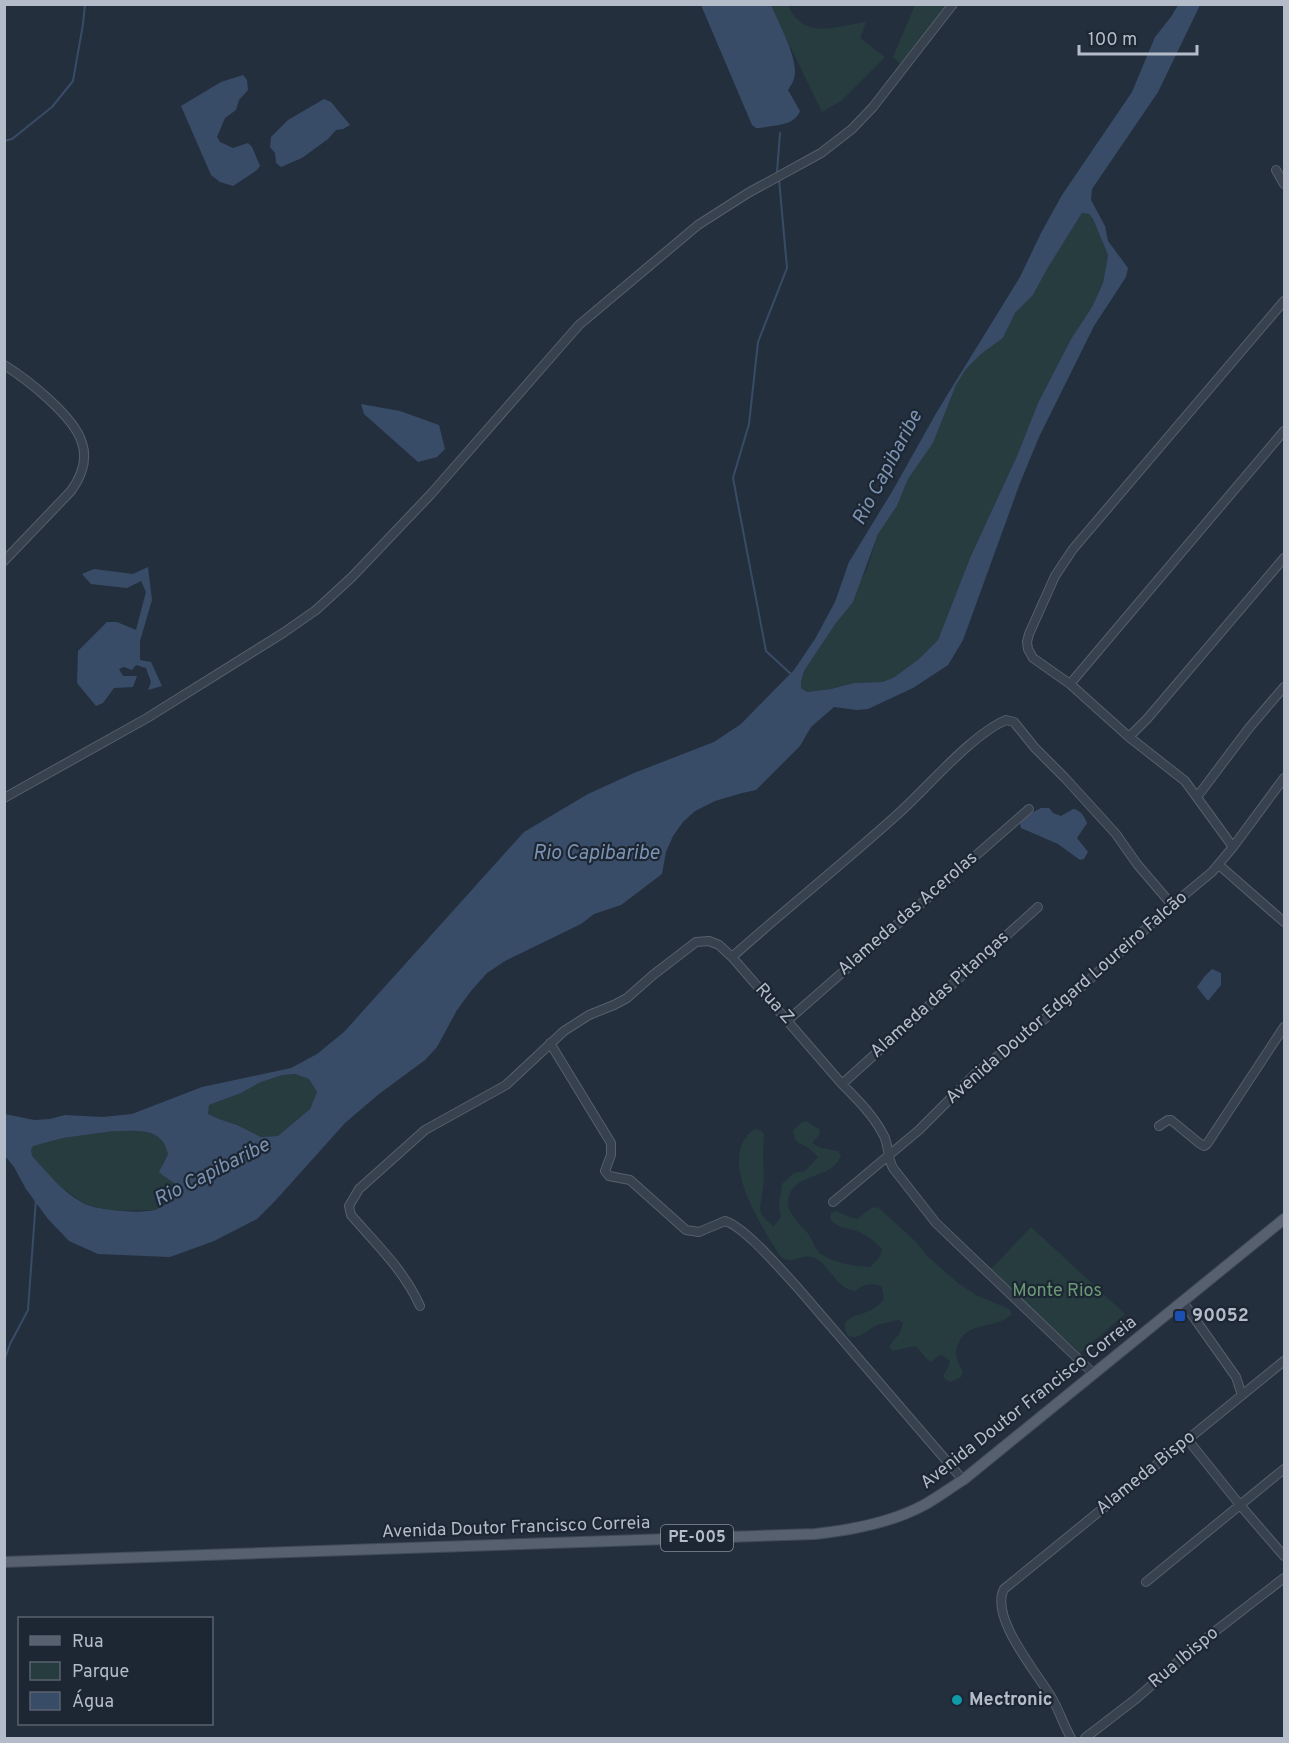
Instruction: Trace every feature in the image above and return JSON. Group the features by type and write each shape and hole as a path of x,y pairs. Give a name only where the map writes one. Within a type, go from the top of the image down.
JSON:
{"main road":[{"name":"Avenida Doutor Francisco Correia","path":"4,1562 564,1543 830,1532 859,1528 924,1506 963,1480 1284,1219"}],"street":[{"path":"4,798 147,718 316,610 352,577 431,494 579,325 698,225 748,193 816,156 852,129 873,107 953,4"},
{"path":"1276,170 1284,184"},
{"path":"1233,847 1185,782 1129,737 1070,684 1034,658 1028,649 1027,642 1055,576 1072,549 1284,301"},
{"path":"4,365 44,395 67,419 83,444 84,462 79,479 71,491 4,561"},
{"path":"1070,684 1284,431"},
{"path":"1129,737 1147,719 1284,558"},
{"path":"1197,797 1249,728 1284,687"},
{"path":"732,957 862,846 964,750 992,727 1006,720 1014,722 1035,748 1116,834 1137,864 1172,905"},
{"name":"Avenida Doutor Edgard Loureiro Falcão","path":"833,1202 919,1130 974,1075 1057,1009 1219,865 1284,777"},
{"name":"Alameda das Acerolas","path":"788,1020 1029,809"},
{"path":"1219,865 1284,922"},
{"name":"Alameda das Pitangas","path":"842,1084 1038,907"},
{"name":"Rua Z","path":"550,1043 589,1015 627,998 696,942 709,941 719,945 859,1101 879,1128 888,1146 888,1156 893,1168 936,1223 1094,1374"},
{"path":"1159,1126 1171,1120 1199,1143 1204,1146 1207,1144 1284,1027"},
{"path":"420,1306 402,1273 351,1215 349,1206 351,1200 358,1189 425,1130 506,1085 550,1043 611,1143 611,1155 606,1174 630,1180 686,1230 699,1232 725,1221 734,1224 797,1287 963,1480"},
{"path":"1183,1302 1236,1377 1242,1395"},
{"name":"Alameda Bispo","path":"1071,1738 1052,1699 1023,1656 1005,1619 1000,1599 1004,1589 1284,1361"},
{"path":"1188,1440 1284,1556"},
{"path":"1146,1582 1284,1469"},
{"name":"Rua Ibispo","path":"1085,1738 1137,1698 1204,1640 1284,1578"}],"green space":[{"path":"770,5 788,5 795,16 812,27 832,28 866,22 860,38 885,57 841,101 822,112"},
{"path":"915,5 948,5 902,66 893,57"},
{"path":"1082,213 1089,214 1093,219 1108,255 1103,283 1038,403 1017,456 970,558 938,640 919,659 893,678 882,682 854,683 807,692 801,688 804,671 836,623 867,569 878,534 897,506 908,479 933,443 956,385 966,369 981,354 1003,338 1015,313 1033,295"},
{"path":"295,1074 309,1079 317,1092 310,1109 278,1136 261,1137 208,1114 209,1105 241,1093 261,1082 282,1075"},
{"path":"806,1121 819,1129 820,1134 812,1143 821,1148 838,1151 841,1156 829,1170 796,1185 788,1201 792,1215 809,1235 820,1253 841,1263 870,1267 878,1259 882,1249 864,1234 839,1226 830,1219 831,1213 836,1211 857,1219 875,1207 880,1209 958,1283 976,1295 1009,1309 1012,1314 1005,1319 975,1328 963,1336 956,1351 963,1371 961,1377 951,1382 946,1380 943,1376 950,1361 940,1355 931,1362 915,1346 892,1351 889,1346 900,1333 903,1323 899,1320 875,1326 859,1336 848,1336 845,1329 847,1321 873,1309 880,1303 884,1299 882,1287 872,1284 855,1291 848,1289 817,1259 807,1257 784,1259 772,1243 745,1191 740,1173 739,1156 744,1141 755,1129 760,1130 764,1134 764,1178 760,1209 762,1215 774,1226 781,1217 779,1206 782,1184 794,1173 805,1171 818,1157 794,1138 793,1130"},
{"path":"114,1131 147,1132 160,1139 168,1154 162,1164 164,1177 172,1180 179,1187 173,1198 155,1210 113,1211 85,1204 56,1184 32,1156 33,1146 63,1138"},
{"name":"Monte Rios","path":"1031,1227 1125,1314 1080,1353 990,1270"}],"water":[{"path":"701,5 771,5 790,47 794,64 794,77 788,90 800,111 793,120 760,128 752,125"},
{"name":"Rio Capibaribe","path":"1178,5 1200,5 1158,92 1092,189 1091,200 1105,226 1108,241 1128,268 1126,277 1094,326 1039,437 963,640 948,665 913,688 868,709 834,707 811,727 800,746 756,790 715,801 695,811 683,822 666,852 662,874 621,905 594,914 581,924 505,961 487,973 457,1010 437,1047 425,1060 345,1123 257,1219 214,1241 170,1257 98,1254 69,1241 48,1219 5,1156 5,1114 34,1120 65,1115 102,1117 132,1114 202,1087 291,1068 317,1054 344,1032 524,832 588,794 634,773 714,742 741,724 794,670 815,639 835,602 849,562 938,410 1020,277 1062,195 1132,92 1155,37","holes":["1082,213 1089,214 1093,219 1108,255 1103,283 1038,403 1017,456 970,558 938,640 919,659 893,678 882,682 854,683 807,692 801,688 804,671 853,602 878,534 897,506 908,479 933,443 956,385 966,369 981,354 1003,338 1015,313 1033,295","295,1074 309,1079 317,1092 310,1109 278,1136 261,1137 208,1114 209,1105 282,1075","114,1131 140,1131 154,1134 165,1145 168,1154 159,1172 178,1187 167,1203 151,1211 120,1211 89,1206 61,1187 32,1156 33,1146 63,1138"]},
{"path":"243,75 247,80 248,90 239,100 236,110 225,118 217,137 220,142 233,148 248,143 260,166 233,186 220,182 211,175 181,106 221,82"},
{"path":"324,99 331,102 350,125 336,130 328,139 302,158 281,167 276,163 275,153 270,147 271,137 288,120"},
{"path":"361,404 400,411 439,425 445,449 437,457 418,462 364,414"},
{"path":"148,567 152,600 140,641 140,660 151,662 162,686 148,690 151,682 146,668 136,665 132,670 124,667 119,669 123,676 137,676 133,687 114,688 103,703 96,706 77,683 78,651 107,622 117,622 136,630 146,592 141,581 127,588 91,584 82,574 94,569 133,574"},
{"path":"1041,808 1049,808 1053,813 1061,816 1073,809 1082,814 1087,823 1077,838 1088,852 1084,859 1080,860 1058,844 1021,828 1020,824 1024,817"},
{"path":"1212,969 1221,973 1221,985 1208,1001 1197,987"}],"waterway":[{"path":"4,141 12,139 52,107 73,81 85,4"},
{"path":"777,172 780,133"},
{"path":"779,179 787,268 758,342 749,424 733,478 766,651 792,675"},
{"path":"4,1361 10,1344 28,1310 36,1199"}],"place":[{"name":"90052","path":"1180,1316"},
{"name":"Mectronic","path":"957,1700"}]}
